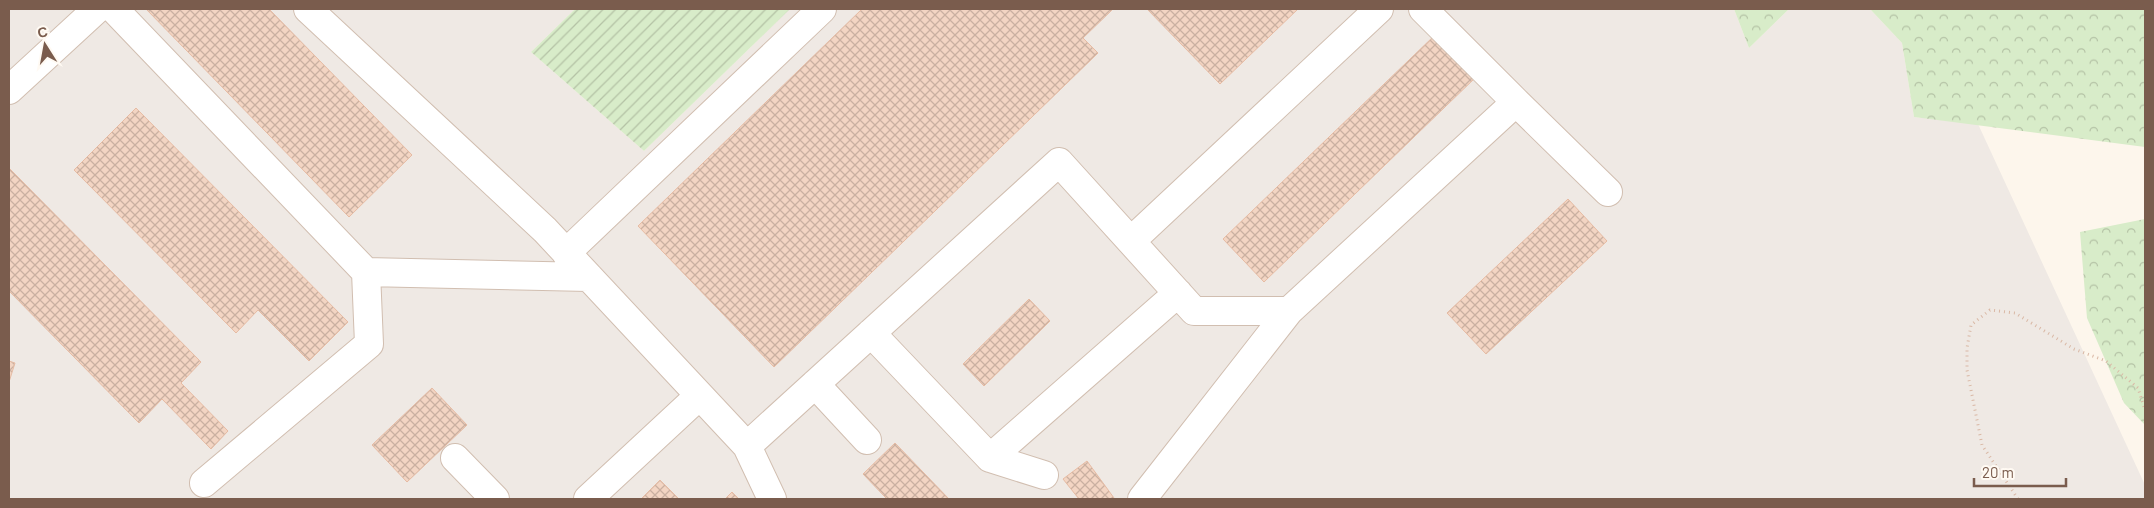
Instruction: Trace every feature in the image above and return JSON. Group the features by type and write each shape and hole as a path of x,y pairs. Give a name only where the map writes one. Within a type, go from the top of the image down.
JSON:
{"street":[{"path":"9,90 97,9"},
{"path":"114,9 366,272 369,344 204,484"},
{"path":"308,9 530,216 589,277 747,446 772,499"},
{"path":"566,253 822,9"},
{"path":"1131,241 1379,9"},
{"path":"1423,9 1608,192"},
{"path":"1142,499 1289,311 1516,102"},
{"path":"747,446 1060,162 1194,312 1289,311"},
{"path":"366,272 589,277"},
{"path":"990,458 1178,293"},
{"path":"871,333 990,458 1044,475"},
{"path":"815,384 867,440"},
{"path":"588,499 699,396"},
{"path":"455,458 495,499"}],"path":[{"path":"2018,499 1982,445 1967,370 1967,348 1971,325 1990,310 2015,313 2074,349 2106,361 2138,388 2145,410"}],"shaded area":[{"path":"9,9 575,9 531,52 644,151 790,9 1734,9 1749,48 1789,9 1870,9 1902,43 1914,117 1978,124 2145,485 2145,499 9,499"}],"green space":[{"path":"575,9 790,9 644,151 531,52"},
{"path":"1734,9 1789,9 1749,48"},
{"path":"1870,9 2145,9 2145,147 1914,117 1902,43"},
{"path":"2145,219 2145,425 2124,403 2087,318 2080,232"}],"building":[{"path":"146,9 269,9 412,155 349,217"},
{"path":"862,9 1113,9 1083,38 1098,53 774,367 638,226"},
{"path":"1147,9 1298,9 1220,84"},
{"path":"1435,35 1476,77 1264,282 1223,239"},
{"path":"136,108 348,322 309,361 258,310 236,333 74,170"},
{"path":"9,168 201,362 181,383 228,431 211,449 162,399 139,423 9,291"},
{"path":"1568,199 1607,241 1486,354 1447,313"},
{"path":"1029,299 1050,321 984,386 963,364"},
{"path":"9,361 15,363 9,382"},
{"path":"432,388 467,425 407,482 372,445"},
{"path":"895,443 949,499 887,499 863,474"},
{"path":"1087,461 1113,499 1079,499 1063,479"},
{"path":"660,480 679,499 641,499"},
{"path":"732,492 739,499 725,499"}]}
